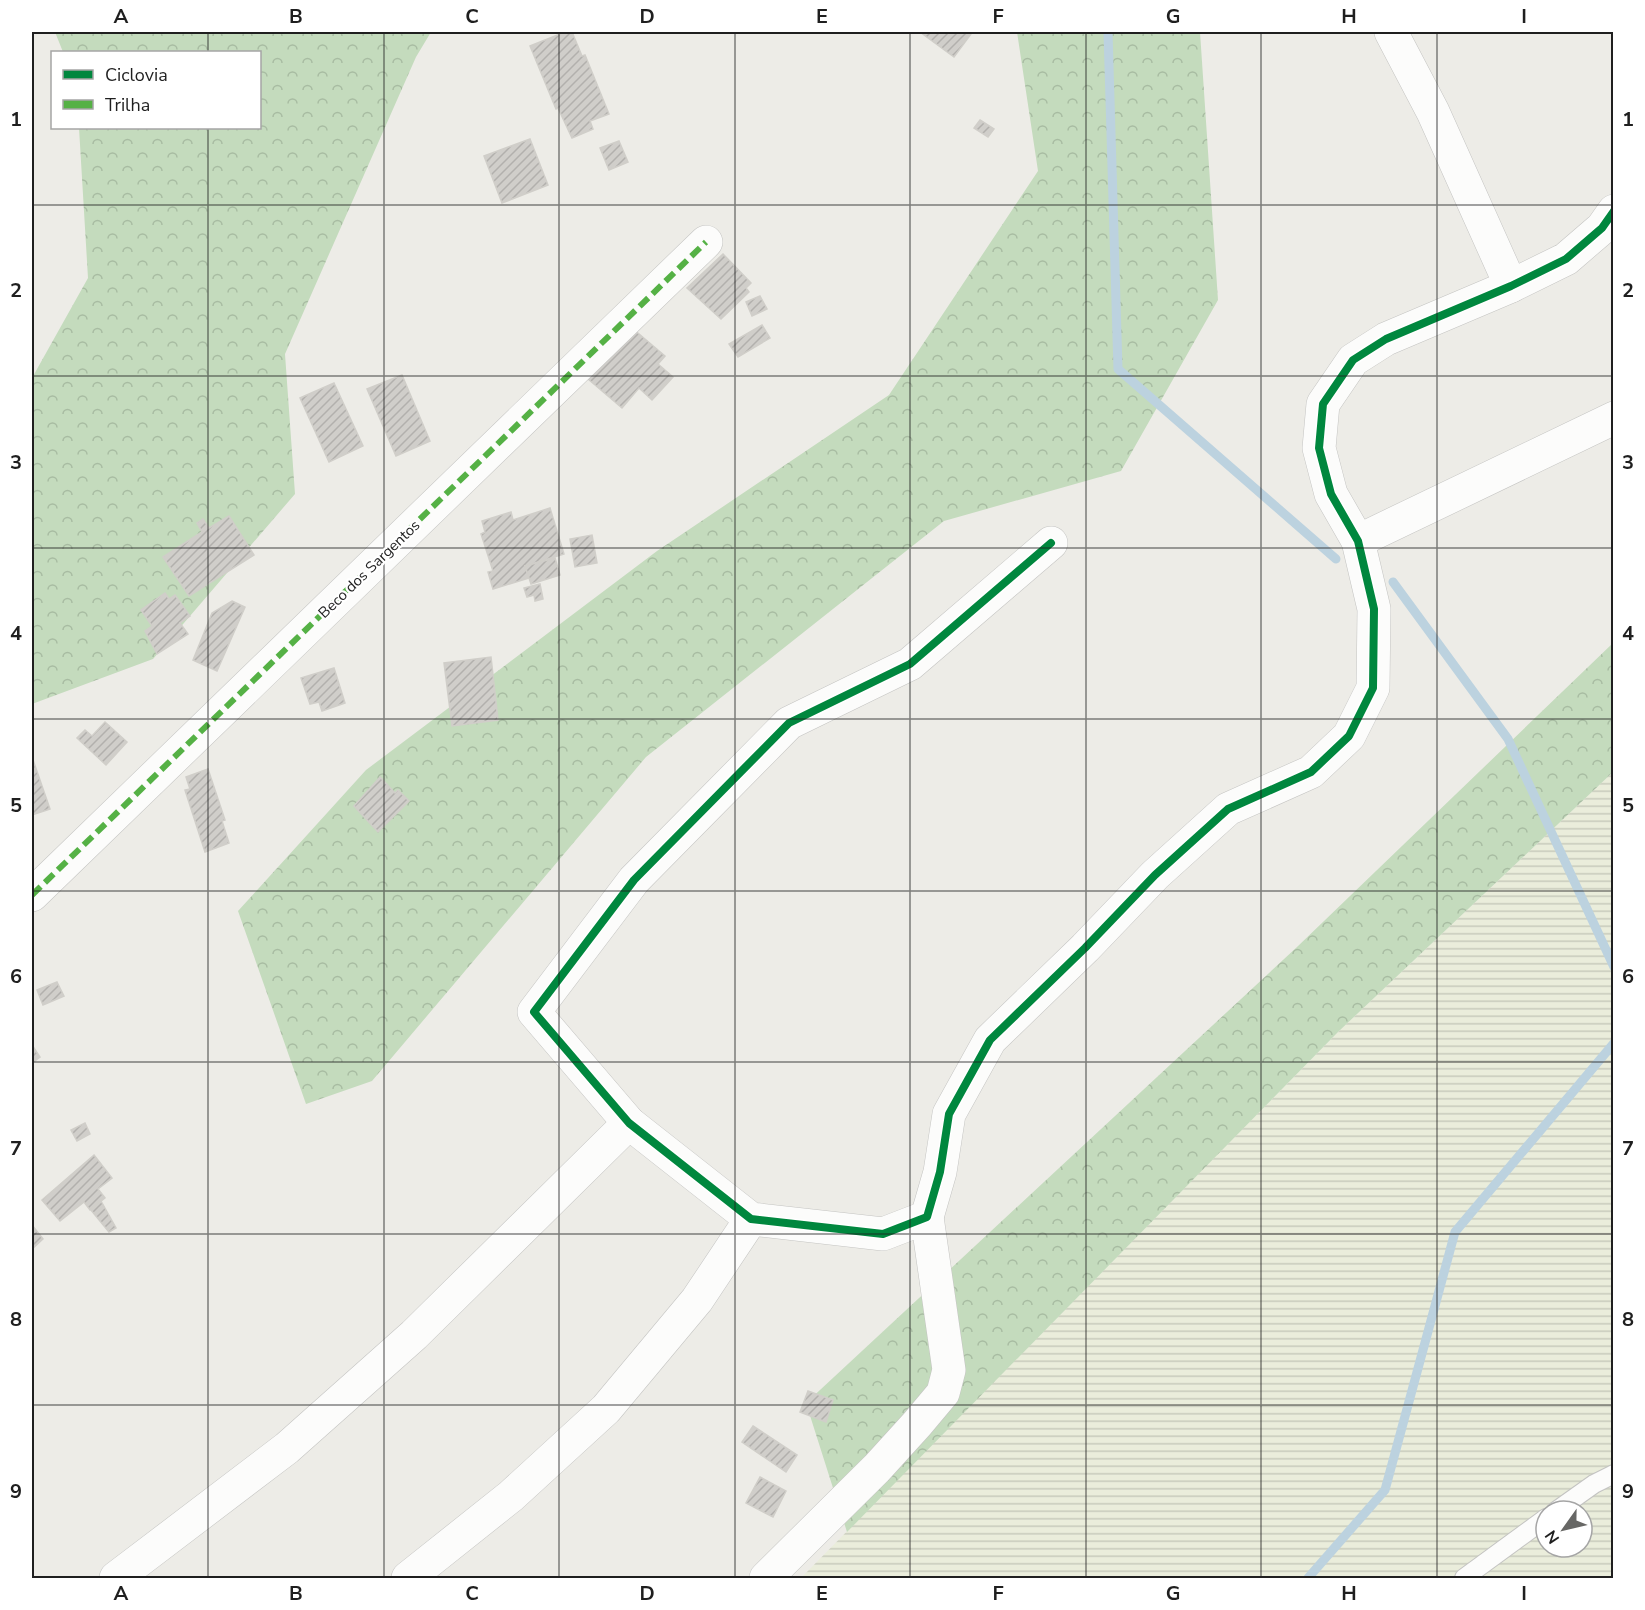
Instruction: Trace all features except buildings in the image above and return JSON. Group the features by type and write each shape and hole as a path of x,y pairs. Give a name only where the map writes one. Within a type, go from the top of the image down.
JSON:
{"street":[{"path":"1391,32 1433,112 1511,286"},
{"path":"766,1578 877,1468 943,1393 949,1370 927,1217 940,1172 950,1114 990,1040 1085,948 1155,875 1228,809 1311,772 1348,736 1373,688 1374,609 1358,541 1331,494 1319,448 1323,404 1353,360 1386,339 1511,286 1566,259 1602,228 1614,211"},
{"name":"Beco dos Sargentos","path":"32,895 706,242"},
{"path":"1358,541 1614,418"},
{"path":"927,1217 883,1234 751,1219 628,1123 534,1012 634,880 789,723 910,664 1051,543"},
{"path":"116,1578 287,1448 355,1388 414,1335 628,1123"},
{"path":"408,1578 511,1496 606,1408 697,1300 751,1219"}],"lane":[{"path":"1573,1499 1594,1484 1614,1474"},
{"path":"1464,1578 1534,1527"}],"green space":[{"path":"55,32 431,32 416,57 285,354 295,494 153,659 32,704 32,378 88,278 79,129 261,129 261,51 63,51"},
{"path":"1017,32 1200,32 1218,300 1121,471 944,521 646,757 372,1081 306,1104 238,911 366,770 657,551 889,395 1038,171"},
{"path":"1613,643 1613,772 1338,1032 847,1532 806,1403 1297,947"},
{"path":"1613,772 1613,1578 801,1578 1338,1032"}],"waterway":[{"path":"1108,32 1118,369 1336,559"},
{"path":"1393,582 1508,739 1614,967"},
{"path":"1308,1578 1385,1490 1455,1232 1614,1043"}],"marked path":[{"path":"32,895 706,242"}],"cycle path":[{"path":"1051,543 910,664 789,723 634,880 534,1012 629,1123 751,1219 883,1234 927,1217 940,1172 949,1114 990,1040 1085,948 1155,875 1228,809 1311,772 1349,736 1373,688 1374,609 1358,541 1331,494 1319,448 1323,404 1353,360 1386,339 1511,286 1566,259 1602,228 1614,211"}]}
